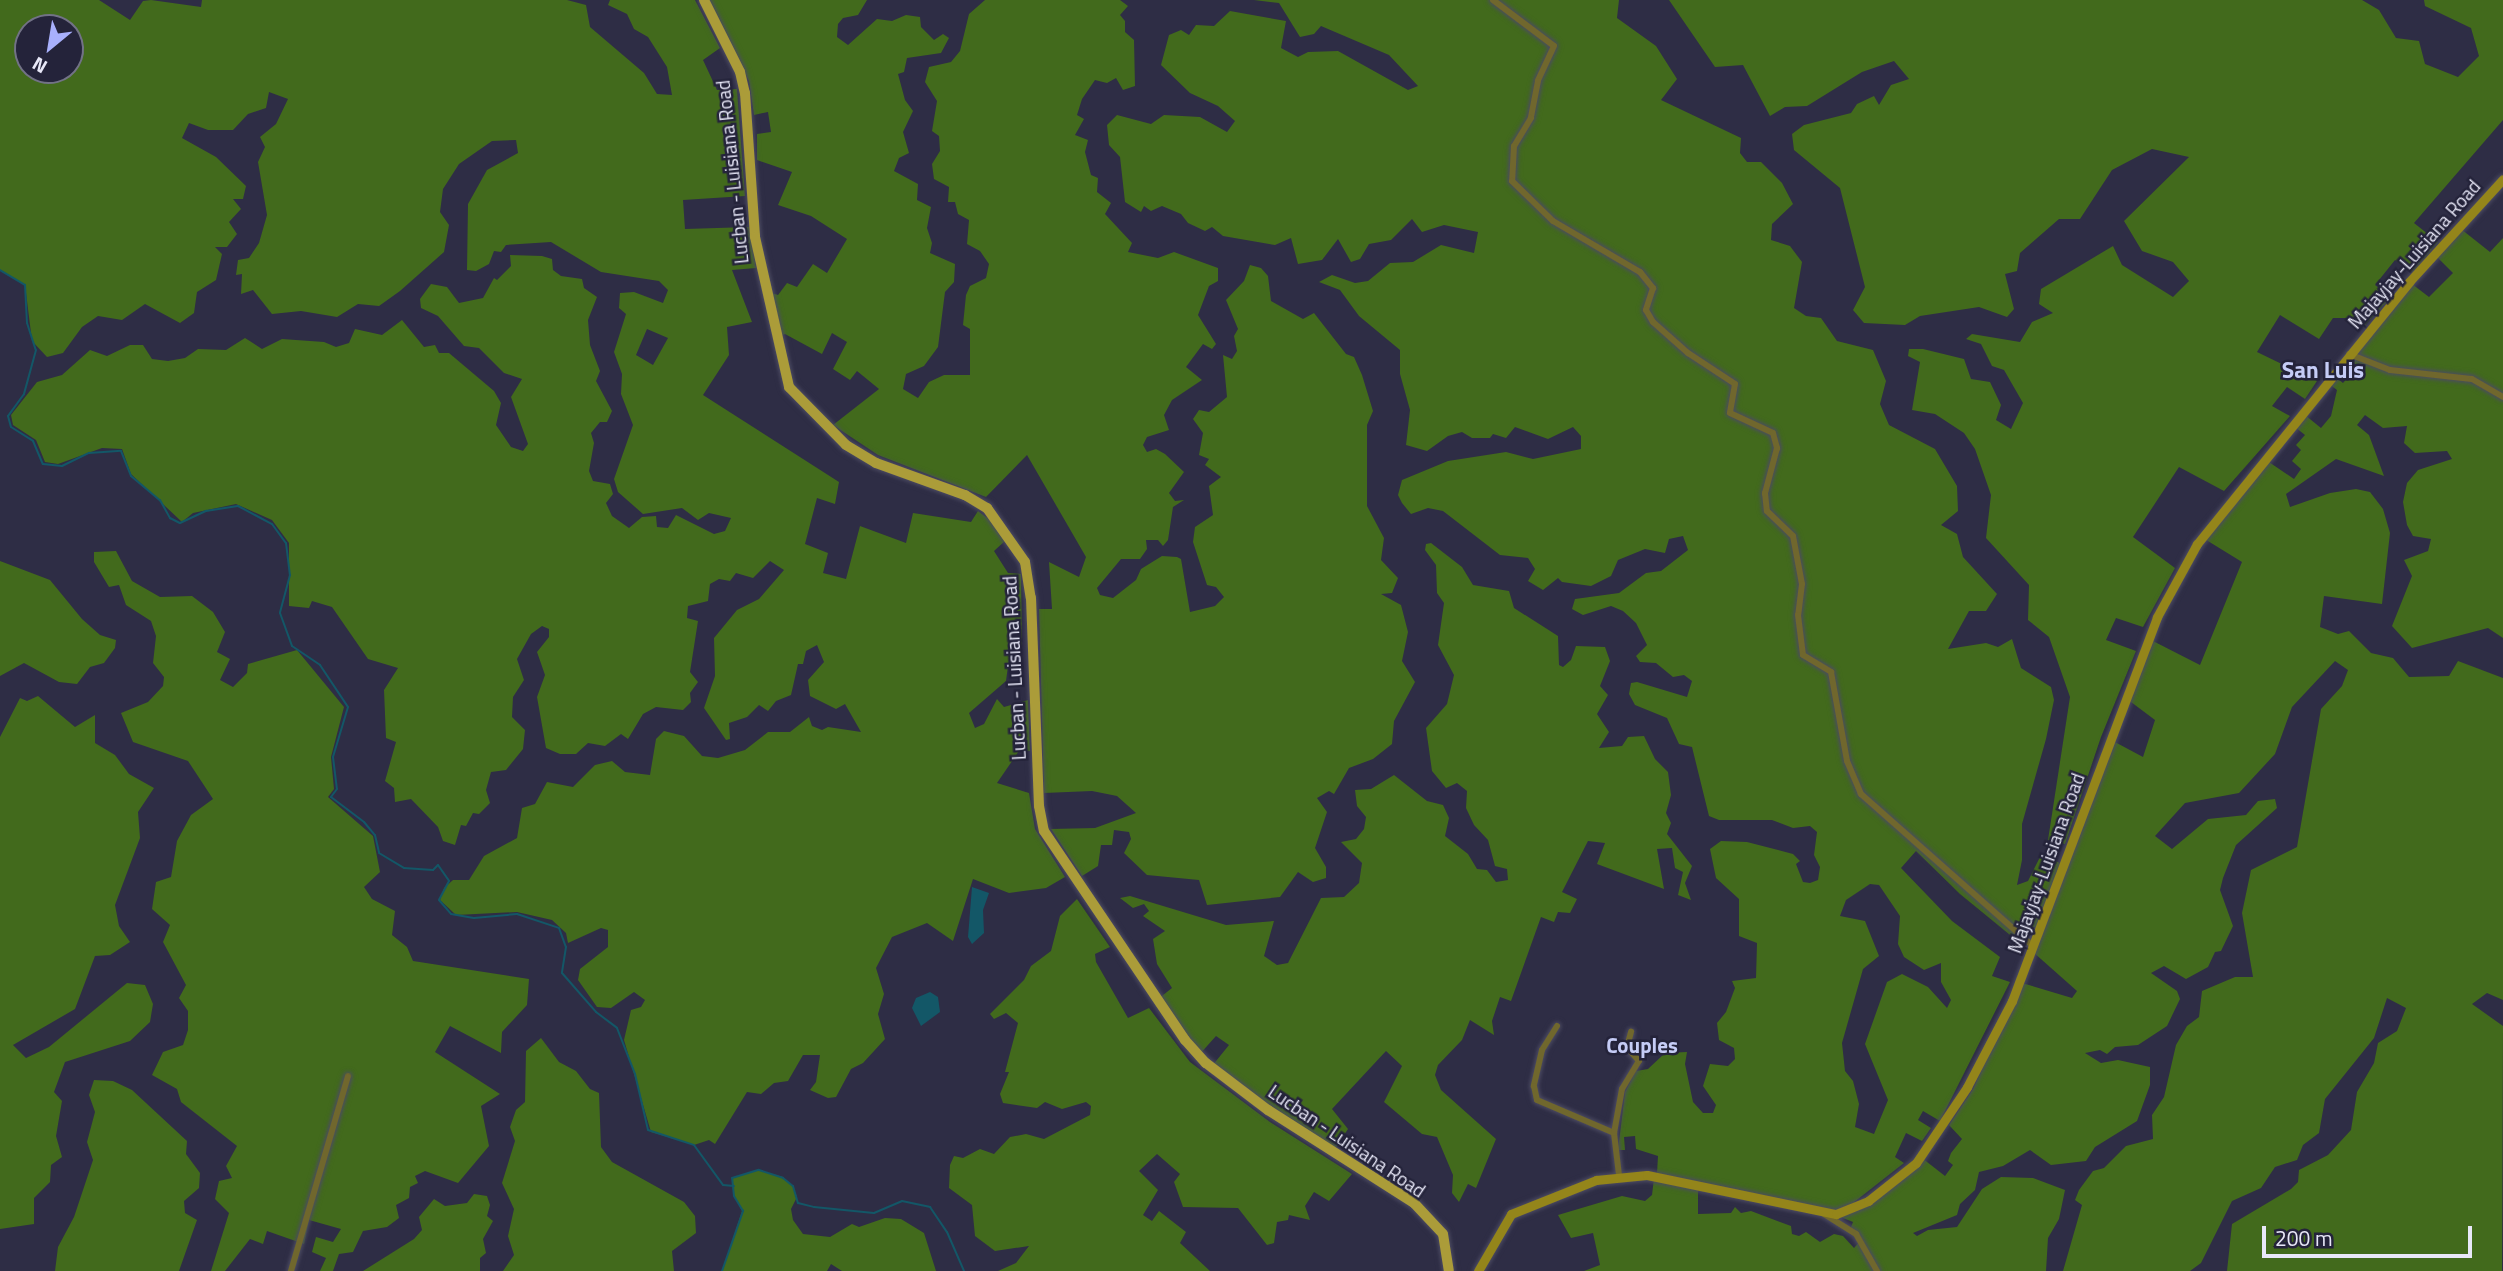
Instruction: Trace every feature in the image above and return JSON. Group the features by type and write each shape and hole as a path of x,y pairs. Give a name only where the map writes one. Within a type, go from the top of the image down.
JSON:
{"main road":[{"name":"Lucban - Luisiana Road","path":"704,0 740,72 745,93 755,237 789,387 846,445 866,457 965,495 987,508 1025,562 1031,598 1039,806 1044,831 1185,1040 1206,1063 1268,1110 1414,1203 1432,1222 1448,1249 1449,1271"}],"street":[{"path":"1493,0 1554,46 1538,81 1531,118 1514,146 1513,181 1553,221 1640,272 1653,288 1646,310 1653,322 1688,353 1735,384 1730,413 1773,433 1777,448 1765,493 1767,510 1793,536 1802,584 1798,615 1803,655 1832,673 1847,761 1861,794 2034,947"},
{"name":"Majayjay-Luisiana Road","path":"1478,1271 1511,1214 1619,1175 1690,1183 1836,1214 1868,1200 1916,1163 1968,1087 2034,947 2157,617 2174,585 2224,506 2349,354 2503,178"},
{"path":"2349,354 2390,370 2472,379 2503,397"},
{"path":"1557,1026 1542,1050 1534,1086 1537,1100 1614,1133"},
{"path":"1619,1175 1614,1133 1622,1089 1639,1061 1628,1047 1631,1032"},
{"path":"291,1271 348,1076"},
{"path":"1823,1213 1856,1234 1877,1271"}],"green space":[{"path":"0,0 99,0 130,20 143,1 151,0 201,7 202,0 567,0 586,5 590,27 644,73 657,94 672,95 667,67 648,37 634,29 627,14 608,5 610,0 695,0 720,48 703,60 717,90 737,89 745,196 683,200 685,229 749,227 756,268 732,270 752,322 727,327 729,355 703,395 839,482 835,504 817,498 805,544 828,553 823,573 846,579 860,526 906,543 913,513 971,522 978,511 994,523 1006,540 994,551 1008,573 1021,574 1022,649 1010,651 1006,681 969,713 975,728 984,724 997,699 1004,707 1028,700 1030,751 1019,751 997,783 1029,793 1035,829 1065,877 1046,888 1009,893 973,879 953,941 927,923 892,937 876,968 884,994 878,1014 885,1039 863,1063 851,1069 836,1097 828,1098 810,1090 816,1082 820,1055 803,1055 788,1081 774,1083 761,1094 747,1092 715,1144 709,1140 694,1145 651,1132 624,1040 631,1010 641,1007 645,1000 634,992 611,1008 597,1007 578,980 580,969 608,947 608,930 601,928 568,943 566,933 552,920 517,912 456,915 440,900 444,888 453,880 469,880 484,856 517,838 522,808 535,804 547,782 573,787 595,765 612,761 625,772 650,775 656,739 664,731 684,736 702,756 718,758 745,750 768,732 790,732 809,717 812,726 822,730 828,727 861,732 845,704 836,709 810,696 808,680 824,662 817,645 806,651 803,664 798,664 791,695 776,701 768,711 759,705 747,717 729,723 730,739 726,740 704,708 715,676 714,638 737,610 759,599 784,570 770,561 753,578 736,573 730,581 719,579 710,584 708,601 688,606 687,618 698,621 690,672 698,682 690,693 691,702 683,710 656,707 643,714 628,739 621,734 605,746 588,743 576,754 560,754 546,748 537,697 545,675 537,652 549,637 549,629 542,626 531,634 517,659 524,680 513,697 512,717 525,730 523,749 506,770 491,772 486,790 490,803 479,814 473,813 466,826 461,825 455,845 443,841 438,827 411,799 395,802 394,788 385,781 396,742 386,738 384,690 398,668 368,659 332,607 312,601 309,608 289,606 289,543 272,520 236,504 193,513 182,522 131,474 122,449 102,448 58,464 45,462 36,440 13,425 11,415 37,382 62,375 90,350 107,356 130,345 143,345 152,359 168,361 185,358 198,349 226,350 245,338 262,349 282,339 324,342 336,347 349,343 355,329 382,335 402,320 424,347 435,345 439,353 449,353 494,391 501,403 496,425 511,447 523,451 528,444 511,397 522,379 504,373 479,348 464,346 438,316 421,308 420,299 431,284 447,287 459,303 483,298 494,278 497,280 511,266 510,255 542,256 552,259 553,270 561,276 582,279 584,288 597,297 588,320 590,345 600,371 596,381 612,411 607,422 600,422 591,433 594,443 589,471 593,481 610,484 613,494 606,503 612,516 629,528 642,517 656,516 657,527 668,528 676,515 714,534 725,531 731,518 709,513 698,520 682,508 643,514 618,492 614,479 633,425 621,394 622,374 614,352 626,314 619,308 620,293 634,292 663,303 668,290 659,281 601,272 551,242 506,245 501,252 494,251 489,264 476,271 467,270 468,204 487,170 518,153 516,140 492,141 459,164 443,189 440,212 449,225 444,252 400,291 379,306 358,304 337,317 301,311 272,314 253,290 241,294 242,274 236,275 238,260 249,258 259,243 267,215 258,162 265,147 260,137 276,124 288,99 269,92 266,108 248,114 233,130 208,130 189,123 182,138 216,157 246,186 243,199 233,199 241,209 229,222 237,234 227,247 215,247 222,254 216,280 197,292 194,313 180,323 145,304 122,320 98,316 82,327 63,353 47,357 32,341 25,285 0,270","holes":["647,329 668,338 653,365 636,355"]},
{"path":"708,0 867,0 858,15 843,18 838,24 837,37 848,45 877,19 892,21 906,15 920,17 921,27 934,40 943,34 949,38 941,53 907,58 904,72 898,74 905,100 913,111 903,132 909,153 899,158 894,171 918,184 917,200 931,207 927,228 932,243 930,253 955,264 954,282 945,292 938,347 924,366 906,374 903,389 918,398 929,382 944,375 970,375 970,329 963,325 966,295 970,286 986,278 989,264 980,251 967,244 969,220 958,214 955,202 948,202 949,187 934,179 932,164 940,151 939,136 932,131 937,101 925,82 929,67 951,62 960,51 969,14 985,0 1120,0 1128,6 1120,15 1125,21 1125,32 1134,40 1135,86 1123,90 1116,78 1107,83 1095,80 1082,99 1077,115 1084,119 1075,135 1088,140 1085,152 1091,175 1098,178 1097,192 1111,203 1105,214 1132,243 1128,252 1158,258 1174,252 1218,268 1218,281 1209,286 1198,315 1216,344 1212,349 1203,344 1186,367 1202,380 1172,400 1164,415 1169,430 1147,437 1143,445 1147,452 1156,449 1165,454 1184,472 1169,493 1175,501 1184,500 1173,507 1168,540 1163,546 1158,540 1146,540 1147,549 1140,559 1121,559 1097,588 1100,595 1113,598 1136,580 1141,569 1162,556 1177,557 1181,559 1190,612 1215,606 1224,597 1216,587 1207,585 1193,542 1195,527 1213,515 1209,486 1221,477 1205,465 1209,459 1199,455 1203,433 1193,419 1199,410 1209,412 1227,397 1223,355 1232,359 1237,351 1234,336 1238,329 1226,300 1244,281 1250,265 1261,268 1268,276 1271,301 1303,319 1314,313 1346,354 1354,357 1362,375 1373,411 1367,425 1367,506 1384,538 1381,560 1398,578 1392,593 1381,594 1401,605 1408,632 1402,661 1415,682 1394,721 1392,744 1373,759 1349,768 1334,794 1329,791 1317,798 1327,812 1315,848 1326,867 1326,878 1313,882 1298,872 1280,897 1207,905 1199,880 1147,875 1124,853 1131,839 1129,832 1114,830 1112,845 1101,845 1098,866 1082,876 1051,829 1095,828 1136,813 1117,796 1092,791 1044,793 1039,609 1052,609 1049,562 1079,577 1086,557 1027,455 986,497 878,455 833,425 879,389 857,371 850,380 833,369 847,342 832,333 822,354 785,334 777,337 769,292 778,295 787,283 797,287 813,264 827,273 847,239 811,216 778,205 792,172 757,160 757,134 771,132 768,112 754,115 749,81"},
{"path":"1254,0 1619,0 1617,18 1656,46 1677,79 1661,100 1741,138 1740,153 1747,162 1761,162 1782,183 1793,204 1772,224 1771,240 1790,246 1802,262 1794,308 1806,316 1821,318 1837,341 1873,350 1886,381 1880,404 1889,425 1935,449 1957,486 1958,511 1941,525 1957,534 1963,557 1997,594 1986,611 1969,611 1948,649 1986,643 1998,647 2012,639 2021,668 2051,687 2054,700 2046,739 2022,824 2022,860 2017,885 2028,881 2041,855 2060,863 2037,928 2024,924 2015,939 1960,894 1916,851 1901,868 1952,921 2000,957 1992,976 2010,982 1940,1121 1923,1111 1918,1120 1931,1128 1922,1141 1906,1133 1895,1157 1904,1163 1853,1203 1838,1210 1818,1210 1657,1173 1658,1156 1636,1149 1635,1136 1624,1137 1625,1150 1618,1150 1625,1092 1636,1071 1648,1069 1665,1053 1687,1052 1685,1064 1693,1102 1703,1113 1713,1113 1716,1105 1703,1086 1710,1064 1728,1066 1735,1059 1734,1048 1719,1040 1717,1023 1726,1012 1735,988 1732,981 1756,978 1757,943 1739,936 1739,899 1716,878 1710,849 1721,841 1747,842 1793,854 1800,861 1796,864 1803,882 1810,883 1818,880 1820,867 1814,855 1817,832 1810,826 1793,828 1772,820 1719,820 1709,816 1692,747 1679,744 1667,718 1635,705 1629,694 1631,683 1637,682 1687,697 1692,681 1684,675 1673,677 1656,663 1640,662 1636,656 1647,645 1636,623 1623,611 1611,606 1583,615 1572,609 1575,599 1619,593 1646,573 1661,571 1688,550 1683,536 1669,539 1665,553 1645,549 1618,560 1611,576 1591,586 1562,582 1558,578 1543,590 1528,581 1535,569 1528,558 1500,555 1443,511 1428,508 1411,514 1402,503 1398,495 1402,480 1448,461 1506,452 1533,459 1581,449 1581,436 1573,427 1548,439 1515,427 1506,438 1493,434 1490,438 1472,438 1462,432 1448,436 1427,451 1406,445 1410,410 1400,374 1400,350 1359,316 1340,290 1319,282 1332,275 1355,283 1368,281 1390,263 1413,262 1441,245 1474,253 1478,232 1444,225 1422,232 1412,219 1391,240 1369,244 1360,259 1351,262 1338,239 1322,260 1298,264 1291,238 1275,245 1223,236 1212,227 1205,231 1188,223 1181,214 1162,206 1151,211 1144,206 1141,212 1125,202 1120,157 1109,145 1107,125 1117,115 1151,124 1164,115 1200,117 1227,132 1235,121 1218,106 1190,93 1161,65 1169,35 1181,30 1189,35 1196,25 1214,26 1230,11 1286,21 1281,48 1298,57 1308,52 1338,51 1408,90 1418,86 1389,55 1321,26 1314,34 1300,37 1279,3","holes":["1870,884 1879,885 1900,916 1898,944 1904,957 1924,970 1941,963 1941,982 1951,1000 1947,1008 1928,987 1902,974 1887,982 1865,1044 1888,1100 1874,1134 1855,1127 1859,1104 1853,1081 1845,1071 1842,1043 1863,969 1879,956 1865,921 1840,916 1846,900"]},
{"path":"1669,0 2362,0 2379,10 2396,38 2419,41 2425,64 2458,77 2479,56 2471,28 2425,6 2424,0 2503,0 2503,120 2414,223 2438,242 2412,272 2395,260 2375,285 2391,297 2365,325 2350,318 2333,318 2319,339 2280,315 2257,352 2317,381 2305,399 2287,387 2272,406 2290,416 2224,491 2179,467 2133,537 2175,568 2143,627 2116,618 2106,640 2136,651 2101,737 2065,844 2048,840 2070,697 2049,637 2028,620 2029,585 1986,538 1991,495 1975,449 1964,433 1935,414 1912,410 1920,362 1908,356 1909,349 1923,349 1964,359 1971,379 1990,382 2001,405 1996,420 2011,429 2023,403 2004,370 1992,366 1981,344 1966,339 1972,334 2020,342 2032,322 2053,313 2039,304 2041,289 2113,246 2122,265 2173,297 2189,281 2173,262 2142,251 2124,221 2189,157 2152,149 2112,170 2080,219 2059,219 2020,253 2017,271 2005,274 2014,309 2007,317 1979,307 1920,316 1905,325 1864,323 1853,310 1865,287 1840,188 1794,150 1792,134 1804,125 1851,113 1857,104 1874,96 1879,105 1891,85 1909,79 1894,61 1862,72 1807,106 1785,107 1770,116 1743,65 1715,67"},
{"path":"2461,229 2490,252 2503,238 2503,638 2488,628 2412,648 2392,626 2412,576 2404,560 2428,551 2431,539 2413,536 2407,525 2403,502 2407,483 2418,470 2452,459 2447,451 2415,453 2404,443 2407,426 2383,428 2365,415 2357,425 2369,435 2384,476 2336,459 2286,494 2290,507 2330,493 2356,489 2370,492 2383,509 2390,533 2382,604 2324,596 2320,627 2338,634 2349,631 2371,653 2393,658 2409,677 2449,676 2458,661 2503,678 2503,1000 2487,993 2472,1004 2503,1026 2502,1271 2227,1271 2232,1224 2291,1189 2298,1182 2299,1170 2328,1155 2351,1130 2357,1092 2374,1063 2378,1043 2397,1031 2406,1008 2387,998 2374,1038 2325,1099 2319,1133 2303,1145 2297,1160 2275,1167 2261,1188 2232,1201 2201,1263 2190,1271 2063,1271 2082,1205 2075,1200 2079,1190 2093,1171 2104,1168 2126,1146 2153,1139 2152,1115 2164,1097 2176,1045 2187,1026 2199,1017 2202,991 2235,977 2253,977 2242,913 2251,870 2297,847 2321,709 2342,686 2348,670 2335,661 2292,707 2275,754 2239,793 2185,803 2155,836 2172,849 2208,819 2246,815 2258,801 2275,799 2277,808 2236,845 2223,878 2220,890 2233,926 2221,951 2215,952 2208,967 2186,979 2164,966 2151,973 2177,991 2180,999 2167,1026 2138,1045 2115,1047 2107,1054 2100,1050 2085,1053 2101,1063 2118,1060 2150,1067 2150,1085 2137,1121 2095,1147 2086,1161 2051,1165 2030,1150 2003,1166 1979,1172 1975,1190 1960,1204 1957,1215 1913,1233 1917,1236 1928,1230 1957,1227 1982,1189 2001,1177 2033,1178 2065,1190 2059,1219 2048,1238 2046,1271 1584,1271 1600,1265 1593,1233 1571,1238 1558,1215 1622,1196 1645,1201 1652,1195 1654,1178 1698,1187 1698,1214 1731,1213 1735,1207 1741,1213 1751,1211 1791,1226 1792,1234 1799,1236 1806,1232 1820,1242 1834,1234 1843,1236 1854,1248 1862,1239 1851,1227 1853,1222 1838,1216 1852,1211 1922,1158 1945,1176 1953,1165 1948,1161 1951,1153 1962,1139 1949,1125 1973,1089 2022,983 2072,998 2077,991 2033,952 2113,741 2143,757 2155,720 2127,699 2151,640 2200,665 2242,562 2203,538 2266,460 2294,479 2301,469 2292,461 2301,450 2296,445 2305,435 2295,427 2305,415 2321,428 2331,416 2337,390 2328,383 2334,376 2343,383 2357,368 2352,359 2412,284 2429,297 2453,273 2437,257"},
{"path":"1431,543 1462,567 1473,585 1509,591 1514,608 1558,636 1559,665 1563,667 1571,660 1576,646 1605,647 1610,661 1600,686 1608,695 1597,714 1609,732 1599,748 1622,746 1628,737 1644,736 1655,759 1668,772 1671,795 1666,813 1671,823 1667,834 1692,866 1685,883 1691,900 1678,895 1683,872 1675,868 1672,848 1657,849 1664,889 1597,864 1605,843 1588,841 1562,892 1577,899 1570,913 1558,912 1554,922 1541,917 1511,1001 1500,997 1492,1021 1494,1035 1470,1020 1462,1040 1438,1065 1435,1075 1441,1090 1496,1139 1476,1188 1468,1184 1459,1202 1452,1193 1453,1175 1437,1137 1422,1134 1384,1102 1402,1066 1386,1051 1332,1109 1348,1129 1333,1152 1212,1066 1229,1045 1216,1036 1199,1055 1158,999 1172,988 1157,964 1153,939 1165,931 1143,916 1149,911 1144,904 1133,908 1120,898 1130,896 1226,925 1274,921 1264,956 1277,965 1288,963 1321,898 1344,897 1359,883 1362,863 1341,842 1356,839 1364,829 1366,817 1357,806 1355,790 1371,789 1394,775 1427,801 1443,805 1449,818 1445,836 1468,854 1477,869 1487,870 1496,882 1508,880 1507,869 1495,866 1488,840 1474,825 1466,808 1467,791 1457,783 1446,788 1432,771 1426,728 1447,704 1454,675 1438,645 1444,603 1437,593 1436,565 1425,550 1426,544"},
{"path":"116,551 132,581 160,597 192,596 213,612 225,632 217,652 230,659 220,680 233,687 247,673 248,664 297,650 344,707 331,757 334,789 328,797 373,836 380,872 364,887 372,899 395,911 392,935 407,947 413,961 529,979 527,1005 502,1032 501,1053 450,1026 435,1052 500,1094 481,1106 489,1146 458,1183 425,1171 415,1176 418,1183 410,1187 409,1198 396,1205 399,1218 387,1227 363,1231 353,1252 339,1254 333,1271 320,1271 326,1258 312,1252 316,1237 333,1242 341,1229 309,1220 304,1244 267,1231 263,1244 250,1239 225,1271 211,1271 229,1213 215,1199 219,1181 232,1178 226,1166 237,1146 181,1102 177,1089 152,1075 163,1052 183,1045 188,1030 188,1011 179,998 186,985 163,942 170,925 152,909 156,882 171,877 177,841 191,815 213,799 188,761 133,742 121,713 148,702 163,686 164,677 153,663 156,636 151,621 126,605 119,585 109,587 94,562 94,552"},
{"path":"0,561 50,580 82,619 100,635 116,640 115,648 104,663 90,667 77,684 59,682 24,663 0,676"},
{"path":"38,696 75,727 95,715 95,743 115,755 129,774 154,788 138,812 140,838 115,905 119,926 130,942 110,955 95,956 75,1009 13,1045 26,1058 49,1047 127,983 145,985 153,1004 150,1022 130,1041 65,1062 54,1092 62,1101 56,1136 62,1157 51,1165 50,1182 34,1198 34,1224 0,1229 0,737 20,698 27,701"},
{"path":"1077,899 1110,947 1095,954 1096,962 1128,1018 1149,1008 1190,1062 1270,1122 1352,1174 1329,1201 1314,1192 1305,1206 1310,1220 1289,1215 1288,1220 1277,1222 1274,1243 1267,1245 1238,1208 1183,1207 1174,1182 1180,1174 1157,1154 1139,1171 1158,1190 1143,1215 1152,1221 1159,1211 1186,1232 1180,1243 1210,1271 998,1271 1016,1263 1029,1246 995,1251 975,1236 972,1205 949,1188 950,1165 954,1156 963,1158 980,1149 994,1154 1010,1137 1026,1134 1044,1139 1090,1115 1091,1106 1086,1102 1062,1109 1045,1102 1037,1108 1003,1103 1000,1094 1009,1072 1005,1072 1018,1023 1006,1013 994,1019 990,1014 1024,980 1031,966 1051,951 1060,916"},
{"path":"541,1038 559,1062 576,1071 590,1089 599,1093 601,1147 612,1162 684,1202 695,1216 696,1233 672,1251 674,1271 503,1271 514,1255 508,1236 514,1209 502,1183 515,1141 510,1127 516,1110 525,1102 526,1051"},
{"path":"94,1080 113,1081 132,1090 187,1141 186,1154 200,1173 199,1188 184,1201 185,1213 197,1220 179,1271 55,1271 58,1247 74,1217 93,1160 87,1142 95,1112 89,1095"},
{"path":"759,1170 783,1177 793,1186 797,1197 791,1209 793,1220 803,1234 830,1237 852,1224 859,1227 885,1218 901,1219 924,1233 936,1271 842,1271 831,1264 827,1271 722,1271 742,1211 734,1196 732,1178"},
{"path":"474,1194 487,1196 490,1205 487,1216 493,1221 483,1239 486,1253 480,1258 480,1271 363,1271 414,1239 422,1230 419,1217 434,1199 445,1206 467,1203"}],"water":[{"path":"972,887 989,893 983,910 984,933 972,944 968,937"},
{"path":"930,992 938,997 940,1012 921,1026 912,1008 916,998"}],"waterway":[{"path":"0,270 25,285 27,323 36,350 24,394 8,416 11,427 33,441 43,464 62,466 89,453 121,451 131,476 160,500 170,518 180,523 206,511 238,506 272,524 286,543 290,575 280,613 292,646 320,665 348,707 333,757 337,789 331,797 364,822 375,835 379,853 404,868 433,870 438,865 449,881 439,900 451,914 474,918 517,914 559,928 566,947 562,973 596,1012 617,1028 635,1074 648,1130 694,1145 723,1185 734,1186"},
{"path":"722,1271 743,1211 734,1196 732,1178 759,1170 783,1178 793,1186 798,1203 814,1207 874,1213 902,1201 930,1207 947,1232 964,1271"}],"district":[{"name":"San Luis","path":"2323,370"},
{"name":"Couples","path":"1642,1045"}]}
